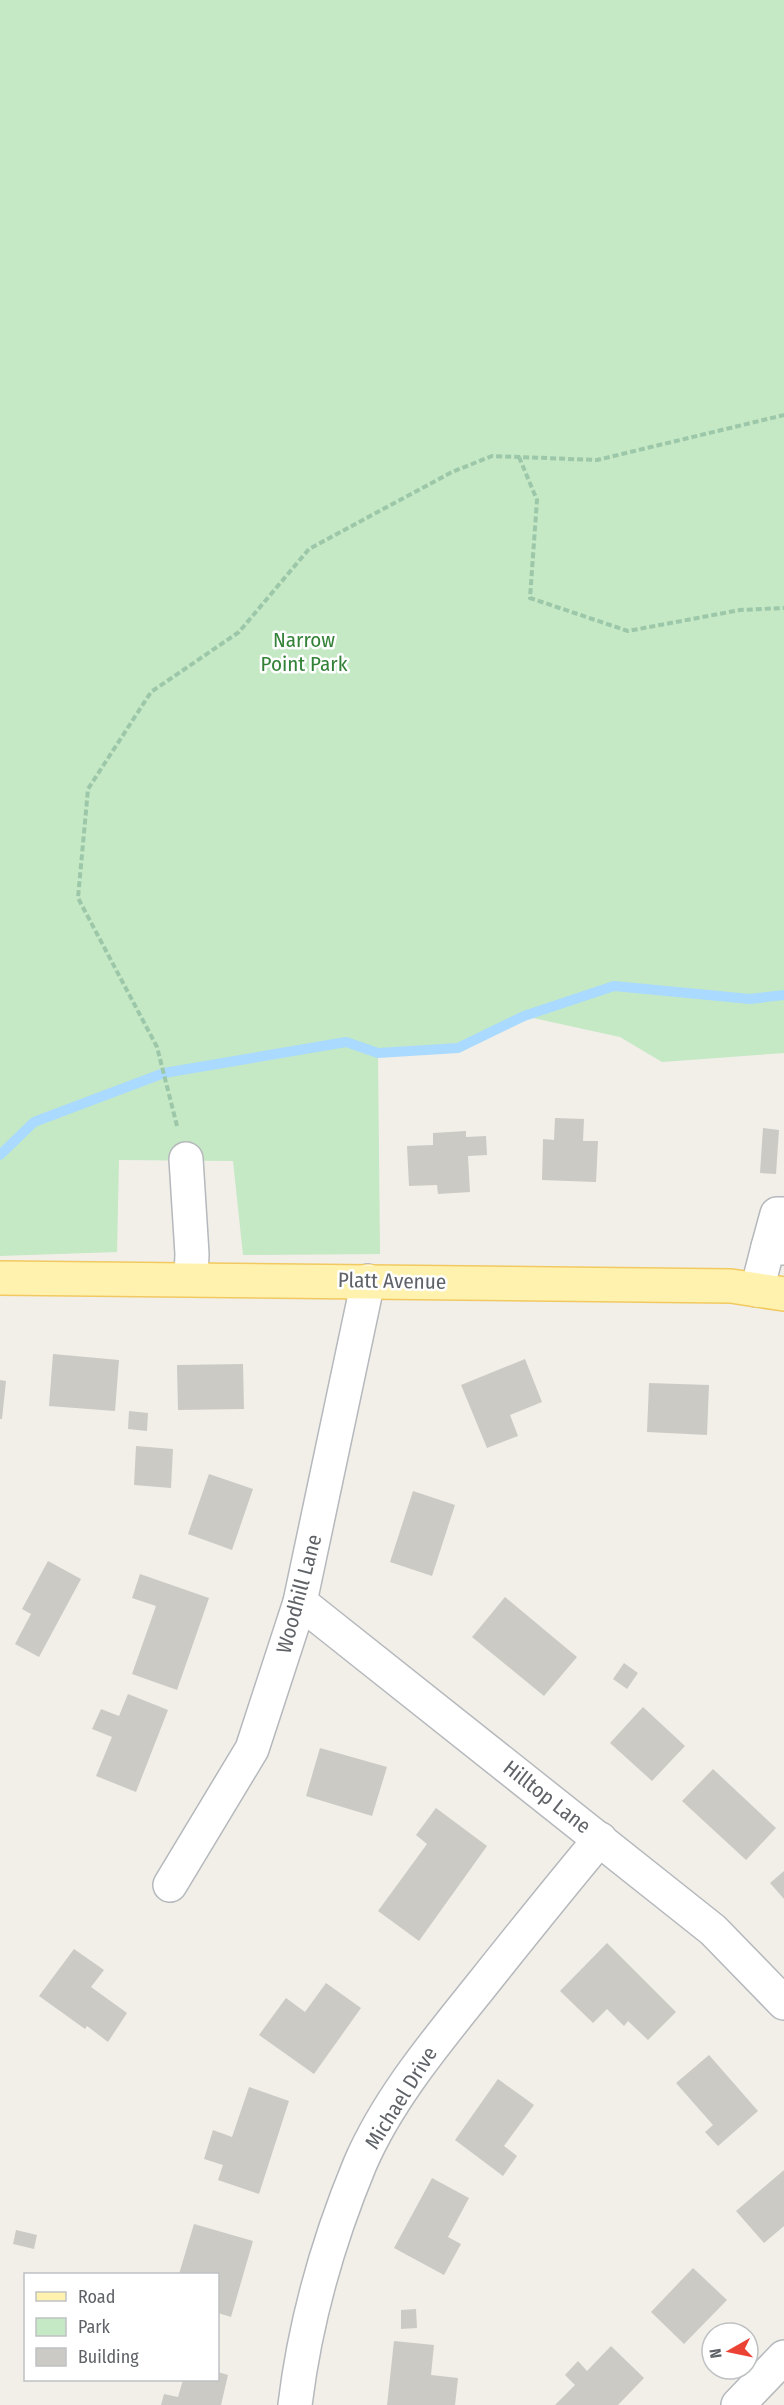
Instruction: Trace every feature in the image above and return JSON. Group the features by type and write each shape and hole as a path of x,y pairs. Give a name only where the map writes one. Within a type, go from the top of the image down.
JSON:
{"main road":[{"name":"Platt Avenue","path":"0,1278 731,1286 771,1292"}],"street":[{"path":"186,1159 192,1254 191,1279"},
{"path":"771,1292 777,1214 784,1214"},
{"name":"Woodhill Lane","path":"170,1884 252,1749 300,1602 368,1281"},
{"name":"Hilltop Lane","path":"300,1602 713,1930 784,2003"},
{"name":"Michael Drive","path":"295,2405 300,2366 319,2278 361,2163 392,2105 429,2050 600,1839"},
{"path":"738,2405 784,2357"}],"path":[{"path":"186,1159 157,1047 78,898 88,789 152,692 239,632 309,549 452,472 492,456 597,460 784,415"},
{"path":"519,457 537,500 530,598 628,632 740,610 784,608"}],"green space":[{"name":"Narrow Point Park","path":"0,0 784,0 784,1053 662,1062 620,1037 524,1016 458,1048 378,1053 380,1254 243,1255 233,1161 119,1160 117,1252 0,1256"}],"building":[{"path":"555,1118 584,1119 583,1141 598,1141 596,1182 542,1180 543,1139 554,1140"},
{"path":"763,1128 779,1130 776,1174 760,1173"},
{"path":"466,1131 466,1137 486,1136 487,1155 468,1156 470,1192 438,1194 437,1185 409,1186 407,1146 433,1145 433,1133"},
{"path":"53,1354 119,1360 115,1411 49,1406"},
{"path":"525,1359 542,1402 510,1415 518,1436 487,1448 461,1385"},
{"path":"243,1364 244,1409 178,1410 177,1365"},
{"path":"0,1380 6,1381 2,1419 0,1419"},
{"path":"649,1383 709,1385 707,1435 647,1432"},
{"path":"129,1411 148,1413 147,1431 128,1429"},
{"path":"136,1446 173,1449 171,1488 134,1485"},
{"path":"209,1474 253,1489 232,1550 188,1534"},
{"path":"413,1491 455,1505 432,1576 390,1562"},
{"path":"48,1561 81,1579 39,1657 15,1644 31,1614 22,1609"},
{"path":"140,1574 209,1598 177,1690 132,1674 156,1606 132,1598"},
{"path":"505,1597 577,1657 544,1696 472,1637"},
{"path":"624,1663 638,1673 627,1689 613,1679"},
{"path":"128,1694 168,1710 136,1792 96,1776 112,1737 92,1729 101,1709 119,1716"},
{"path":"643,1707 685,1746 652,1781 610,1743"},
{"path":"320,1748 387,1767 372,1816 306,1796"},
{"path":"713,1769 776,1828 746,1860 682,1801"},
{"path":"436,1808 487,1846 419,1941 378,1911 427,1844 416,1835"},
{"path":"784,1871 784,1899 770,1883"},
{"path":"607,1943 676,2012 648,2040 628,2021 624,2026 607,2009 593,2023 560,1991"},
{"path":"74,1949 104,1970 91,1987 127,2013 108,2042 87,2026 85,2029 39,1996"},
{"path":"326,1983 361,2008 314,2074 259,2035 286,1998 305,2012"},
{"path":"709,2055 758,2111 718,2146 705,2132 713,2125 676,2083"},
{"path":"498,2079 534,2105 504,2146 517,2156 503,2176 455,2140"},
{"path":"249,2087 289,2101 259,2194 218,2180 223,2165 204,2159 213,2130 232,2137"},
{"path":"784,2170 784,2226 764,2243 736,2211"},
{"path":"432,2178 469,2198 448,2237 461,2244 444,2275 394,2248"},
{"path":"194,2224 253,2241 231,2317 219,2313 219,2273 179,2273"},
{"path":"16,2230 37,2235 34,2249 13,2244"},
{"path":"693,2268 727,2300 706,2321 700,2321 700,2328 684,2344 651,2312"},
{"path":"416,2309 417,2328 401,2329 401,2310"},
{"path":"394,2341 434,2345 431,2375 458,2378 455,2405 387,2405"},
{"path":"611,2346 644,2378 618,2405 555,2405 575,2385 565,2375 578,2361 587,2371"},
{"path":"219,2372 228,2375 221,2405 161,2405 164,2394 178,2397 183,2381 219,2381"}],"waterway":[{"path":"0,1155 34,1122 164,1073 346,1042 378,1053 458,1048 524,1016 614,986 750,999 784,995"}]}
